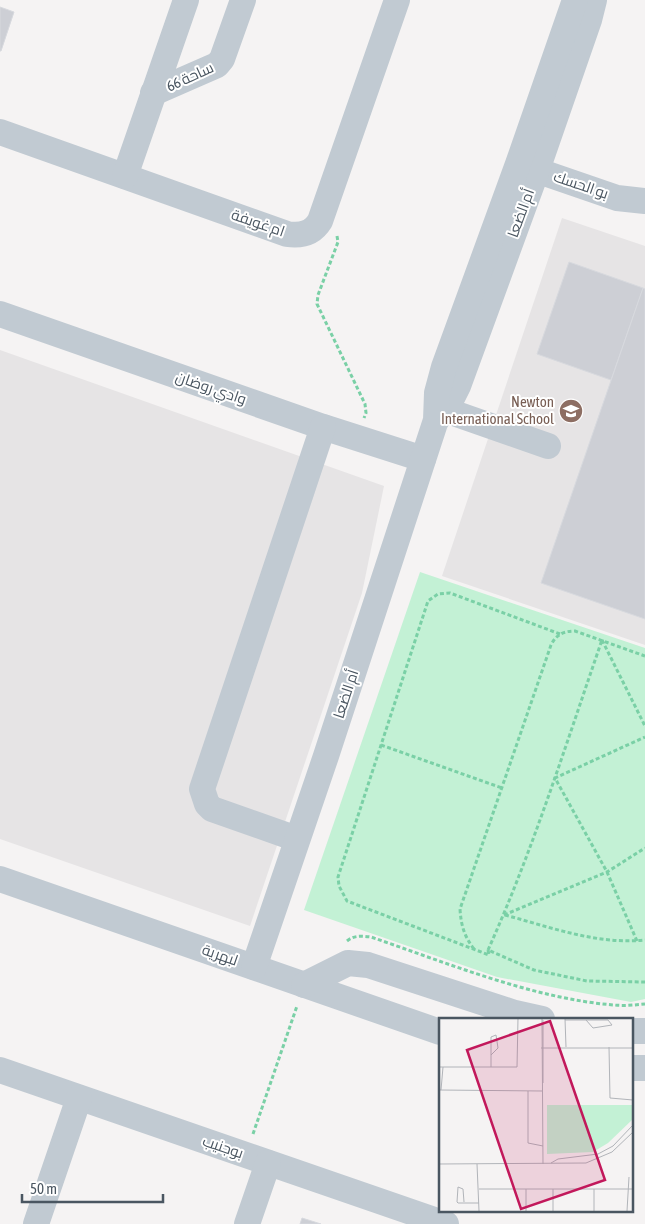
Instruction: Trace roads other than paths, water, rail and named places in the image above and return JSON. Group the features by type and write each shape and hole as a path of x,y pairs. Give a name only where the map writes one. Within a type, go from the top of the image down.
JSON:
{"street":[{"name":"ساحة 66","path":"125,176 186,0"},
{"name":"ساحة 66","path":"153,93 217,65 222,59 243,0"},
{"name":"ام غويفة","path":"0,132 287,234 296,236 309,232 316,228 320,221 397,0"},
{"name":"أم الضعا","path":"531,158 575,0"},
{"name":"أم الضعا","path":"254,967 423,459 440,415 437,393 444,367 589,20 594,0"},
{"name":"بو الحسك","path":"531,158 622,183 645,199"},
{"name":"وادي روضان","path":"0,314 322,427 423,459"},
{"path":"440,415 548,446"},
{"path":"297,839 212,809 207,804 202,789 322,427"},
{"name":"لبهرية","path":"0,879 439,1032"},
{"path":"304,985 348,964 368,965 515,1013 538,1018"},
{"path":"632,1031 645,1031"},
{"path":"632,1068 645,1068"},
{"name":"بوجنيب","path":"0,1070 446,1224"},
{"path":"36,1224 79,1098"},
{"path":"247,1224 257,1159"}],"place":[{"name":"Newton International School","path":"571,411"}]}
